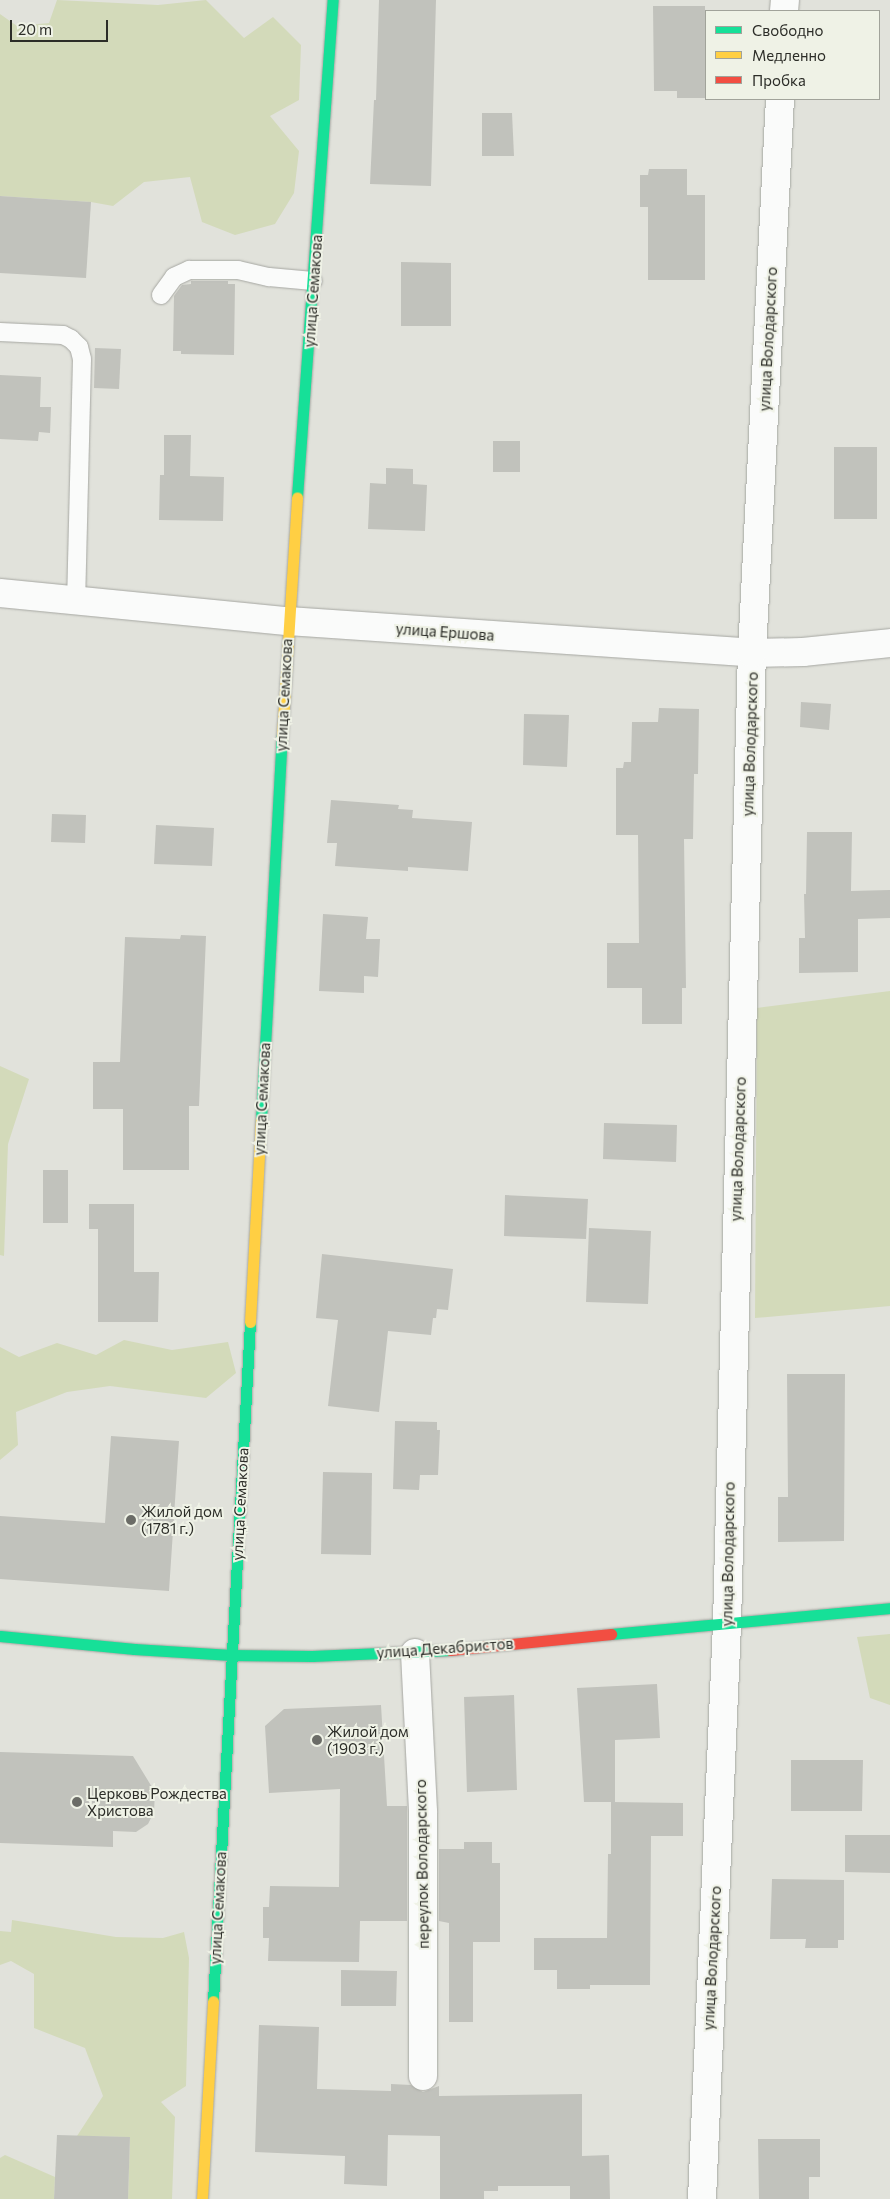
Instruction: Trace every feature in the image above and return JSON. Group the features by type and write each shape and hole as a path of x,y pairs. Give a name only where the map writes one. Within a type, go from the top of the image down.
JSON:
{"street":[{"name":"улица Семакова","path":"202,2199 288,621 333,0"},
{"name":"улица Володарского","path":"702,2199 727,1624 729,1483 752,653 780,100"},
{"name":"улица Ершова","path":"0,592 288,621 752,653 802,652 890,643"},
{"name":"улица Декабристов","path":"0,1636 134,1649 231,1655 312,1656 415,1652 890,1608"},
{"name":"переулок Володарского","path":"415,1652 423,1813 423,2076"}],"lane":[{"path":"161,295 174,277 189,270 238,270 269,277 314,281"},
{"path":"0,332 63,335 72,339 79,347 82,359 76,600"}],"green space":[{"path":"57,0 158,5 206,0 244,38 273,17 301,45 299,100 270,116 299,151 294,193 275,224 235,235 202,222 190,177 144,182 113,206 91,202 0,196 0,14 17,26 49,23"},
{"path":"890,991 890,1306 755,1318 757,1008"},
{"path":"0,1066 29,1079 8,1144 4,1256 0,1255"},
{"path":"124,1340 172,1350 228,1342 236,1373 206,1398 110,1386 67,1392 16,1412 18,1445 0,1460 0,1347 19,1357 57,1343 96,1355"},
{"path":"890,1634 890,1705 870,1698 857,1637"},
{"path":"12,1920 116,1937 163,1938 184,1932 189,1958 186,2086 161,2102 175,2117 172,2199 128,2199 130,2137 77,2136 103,2096 85,2048 34,2028 34,1974 11,1961 0,1965 0,1931 11,1932"},
{"path":"5,2155 55,2177 54,2199 0,2199 0,2158"}],"building":[{"path":"379,0 436,0 431,186 370,184 374,100 376,100"},
{"path":"653,6 705,6 705,98 677,98 677,91 654,91"},
{"path":"482,113 512,113 514,156 482,156"},
{"path":"649,169 687,169 687,195 705,195 705,280 648,280 648,207 640,207 640,175 648,175"},
{"path":"0,196 91,202 86,278 0,273"},
{"path":"401,262 451,263 451,326 401,326"},
{"path":"191,281 228,281 228,284 235,284 234,355 181,354 181,351 173,351 174,296 182,285 191,284"},
{"path":"95,348 121,349 119,389 94,388"},
{"path":"0,375 41,377 40,407 51,407 50,433 39,432 38,441 0,439"},
{"path":"164,435 191,435 190,476 224,477 223,521 159,520 160,475 164,475"},
{"path":"493,441 520,441 520,472 493,472"},
{"path":"834,447 877,447 877,519 834,519"},
{"path":"386,468 413,469 413,484 427,485 425,531 368,529 370,483 386,484"},
{"path":"801,702 831,704 829,730 800,727"},
{"path":"659,708 699,709 698,774 694,774 693,839 684,839 686,988 682,988 682,1024 642,1024 642,988 607,988 607,943 639,943 638,835 616,835 616,768 623,768 624,762 631,762 632,722 658,722"},
{"path":"524,714 569,715 567,767 523,765"},
{"path":"331,800 399,805 398,809 413,810 412,818 472,822 468,871 408,867 408,871 335,866 337,843 327,843"},
{"path":"52,814 86,815 85,843 51,842"},
{"path":"156,825 214,828 212,866 154,864"},
{"path":"807,832 852,832 851,891 890,890 890,918 858,919 858,972 799,973 799,938 805,938 804,894 806,894"},
{"path":"323,914 368,917 366,939 380,939 378,977 364,976 364,993 319,991"},
{"path":"181,935 206,936 199,1106 189,1106 189,1170 123,1170 123,1109 93,1109 93,1062 120,1062 125,937 180,939"},
{"path":"604,1123 677,1125 676,1162 603,1159"},
{"path":"43,1170 68,1170 68,1223 43,1223"},
{"path":"505,1195 588,1199 586,1239 504,1236"},
{"path":"89,1204 134,1204 134,1272 159,1272 158,1322 98,1322 98,1229 89,1229"},
{"path":"589,1228 651,1231 648,1304 586,1302"},
{"path":"322,1254 453,1269 448,1310 437,1309 436,1318 433,1318 431,1335 388,1331 379,1412 328,1406 338,1320 316,1318"},
{"path":"787,1374 845,1374 844,1541 778,1542 778,1497 788,1497"},
{"path":"395,1421 437,1422 437,1430 440,1430 438,1475 420,1475 419,1490 393,1489"},
{"path":"111,1436 179,1441 169,1591 0,1579 0,1516 105,1523"},
{"path":"323,1472 372,1473 371,1555 321,1554"},
{"path":"657,1684 660,1738 615,1740 615,1802 584,1802 577,1688"},
{"path":"514,1695 517,1790 467,1792 464,1697"},
{"path":"381,1705 387,1806 407,1806 407,1921 360,1921 359,1962 268,1961 269,1938 263,1938 263,1907 269,1907 270,1886 339,1887 340,1789 269,1793 265,1726 284,1709"},
{"name":"Церковь Рождества Христова","path":"0,1752 133,1756 155,1792 154,1812 148,1824 136,1832 113,1831 113,1847 0,1843"},
{"path":"791,1760 863,1760 862,1811 791,1811"},
{"path":"611,1802 683,1803 683,1836 651,1836 650,1985 590,1985 590,1989 557,1989 557,1970 534,1970 534,1938 607,1938 608,1854 611,1854"},
{"path":"845,1835 890,1835 890,1873 845,1872"},
{"path":"464,1842 492,1842 492,1863 500,1863 500,1942 473,1942 473,2022 449,2022 449,1923 439,1921 439,1849 464,1849"},
{"path":"772,1879 844,1880 844,1940 838,1940 838,1948 805,1948 806,1939 770,1939"},
{"path":"341,1970 397,1971 396,2006 341,2006"},
{"path":"259,2025 319,2027 317,2089 391,2091 391,2084 411,2085 423,2092 439,2086 439,2096 582,2094 582,2156 609,2155 610,2199 570,2199 570,2186 498,2186 498,2191 484,2191 484,2199 440,2199 440,2136 388,2135 387,2186 344,2184 345,2156 255,2152"},
{"path":"57,2135 130,2137 128,2199 54,2199"},
{"path":"758,2139 820,2139 820,2177 809,2177 809,2199 759,2199"}],"traffic: fast":[{"path":"297,497 333,0"},
{"path":"261,1120 282,737"},
{"path":"213,2001 250,1322"},
{"path":"611,1634 890,1608"},
{"path":"0,1636 134,1649 231,1655 312,1656 450,1650"}],"traffic: slow":[{"path":"282,737 297,497"},
{"path":"250,1322 261,1120"},
{"path":"202,2199 213,2001"}],"traffic: jam":[{"path":"450,1650 611,1634"}],"place":[{"name":"Жилой дом (1781 г.)","path":"131,1520"},
{"name":"Жилой дом (1903 г.)","path":"317,1740"},
{"name":"Церковь Рождества Христова","path":"77,1802"}]}
